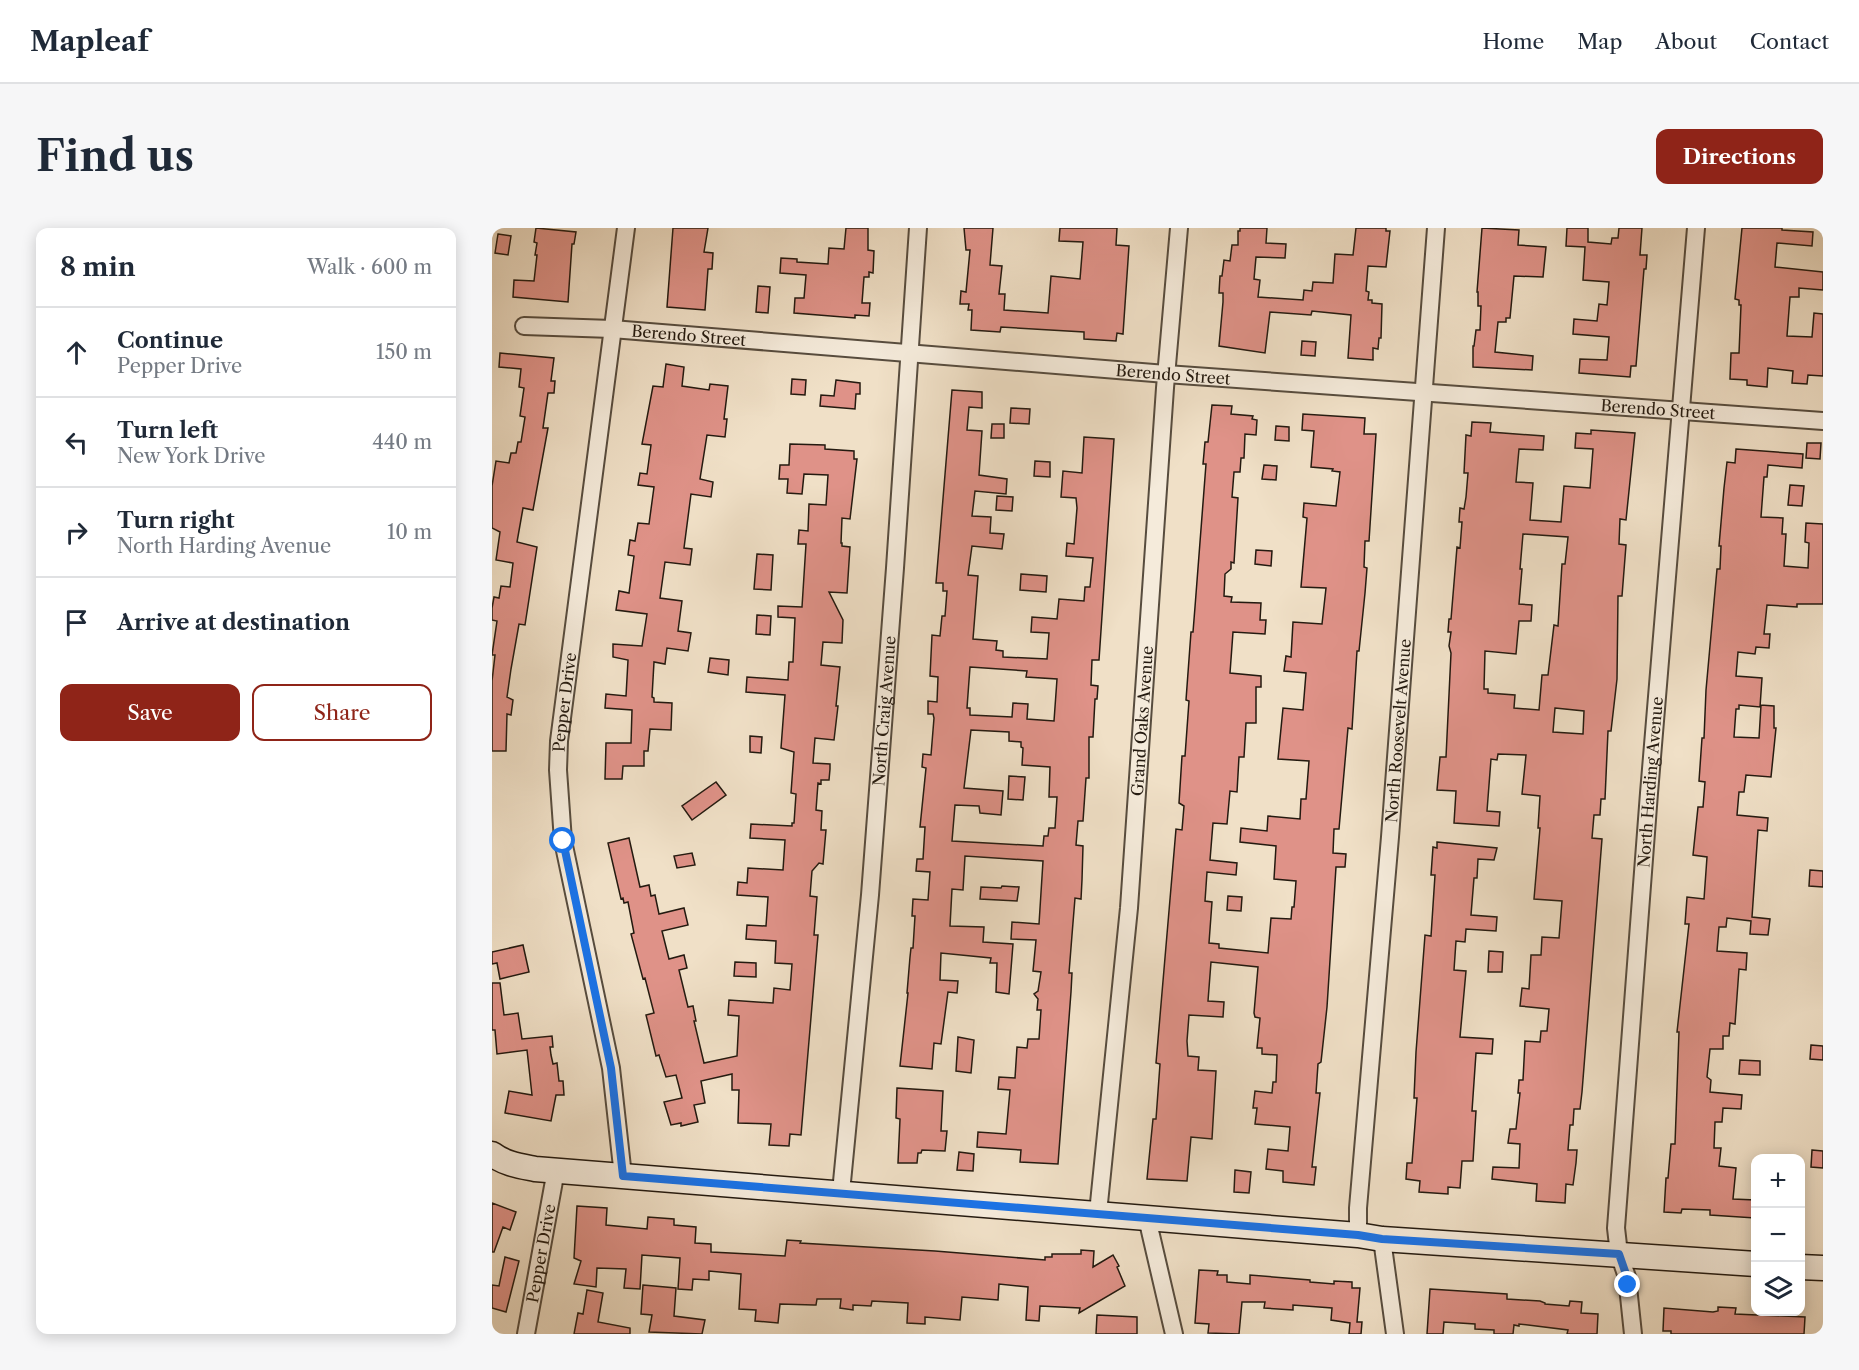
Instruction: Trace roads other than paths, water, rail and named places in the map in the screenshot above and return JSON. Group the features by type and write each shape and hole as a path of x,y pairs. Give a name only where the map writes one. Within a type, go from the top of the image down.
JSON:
{"street":[{"name":"Pepper Drive","path":"623,1176 611,1068 563,841 558,770 559,741 626,228"},
{"name":"North Craig Avenue","path":"841,1192 870,895 918,228"},
{"name":"Grand Oaks Avenue","path":"1098,1213 1129,908 1166,374 1179,228"},
{"name":"North Roosevelt Avenue","path":"1395,1334 1370,1237 1358,1208 1390,837 1436,228"},
{"name":"North Harding Avenue","path":"1632,1334 1627,1277 1619,1254 1616,1228 1696,228"},
{"name":"Berendo Street","path":"524,326 612,330 1166,374 1823,421"},
{"path":"492,1154 515,1165 623,1176 1370,1237 1751,1264"},
{"name":"Pepper Drive","path":"526,1334 556,1170"},
{"path":"1147,1218 1174,1334"},
{"path":"1805,1267 1823,1268"}]}
